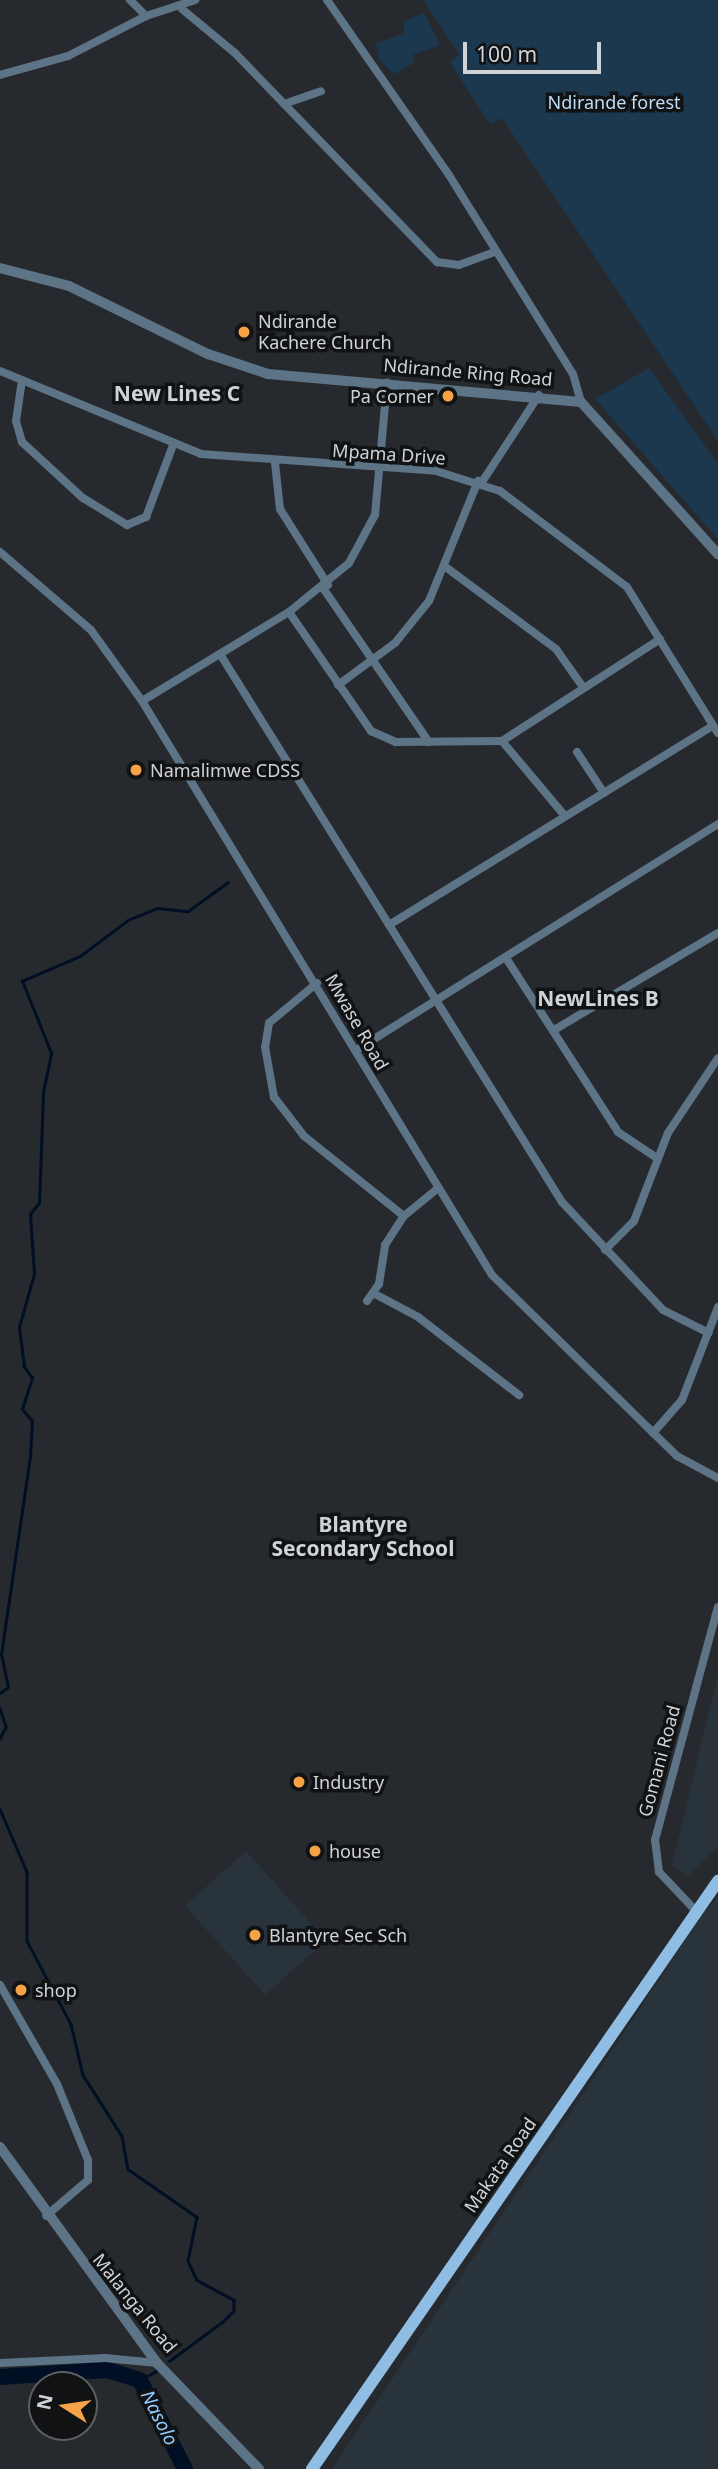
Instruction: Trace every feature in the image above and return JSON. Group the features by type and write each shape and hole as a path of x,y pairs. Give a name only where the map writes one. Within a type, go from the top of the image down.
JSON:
{"main road":[{"name":"Makata Road","path":"312,2469 718,1881"}],"street":[{"path":"130,0 146,16"},
{"path":"0,75 68,56 146,16 182,9 195,0"},
{"path":"327,0 449,175 494,252 573,374 581,402 718,554"},
{"path":"182,9 284,104 437,262 459,265 494,252"},
{"path":"284,104 321,91"},
{"name":"Ndirande Ring Road","path":"0,268 69,286 257,371 539,395 581,402"},
{"name":"Mpama Drive","path":"0,371 173,445 220,458 381,467 480,482 617,578 660,639 717,731"},
{"path":"22,380 16,421 22,442 83,498 127,525 146,517 173,445"},
{"path":"142,701 289,612 326,586 368,533 381,467 387,383"},
{"path":"338,685 410,628 447,568 480,482 539,395"},
{"path":"275,463 280,509 371,661 429,743"},
{"name":"Mwase Road","path":"0,551 91,630 142,701 358,1049 437,1189 492,1275 677,1457 718,1478"},
{"path":"447,568 556,649 583,687"},
{"path":"289,612 375,734 429,743 502,741 660,639"},
{"path":"220,654 562,1202 663,1310 709,1333"},
{"path":"389,925 565,816 717,731"},
{"path":"502,741 565,816"},
{"path":"577,752 604,793"},
{"path":"358,1049 718,824"},
{"path":"554,1030 718,933"},
{"path":"506,958 618,1132 657,1158"},
{"path":"317,983 269,1023 265,1047 274,1097 304,1136 404,1216"},
{"path":"605,1250 634,1221 657,1158 718,1058"},
{"path":"367,1301 376,1294 385,1245 404,1216 437,1189"},
{"path":"376,1294 418,1317 519,1395"},
{"path":"653,1433 682,1400 718,1307"},
{"name":"Gomani Road","path":"696,1912 659,1872 654,1840 718,1607"},
{"path":"0,1985 57,2084 88,2160 84,2185 46,2216"},
{"name":"Malanga Road","path":"0,2147 46,2216 157,2363 259,2469"},
{"path":"0,2363 105,2358 157,2363"}],"shaded area":[{"path":"718,1675 718,1846 689,1876 672,1865"},
{"path":"246,1851 326,1940 265,1995 185,1906"},
{"path":"718,1897 718,2469 332,2469 701,1917"}],"green space":[{"name":"Ndirande forest","path":"423,0 718,0 718,441 502,118 490,124 450,63 459,54"},
{"path":"424,13 440,45 413,55 414,63 394,74 380,61 376,43 404,34 404,21"},
{"path":"649,368 718,464 718,539 595,399"}],"waterway":[{"path":"0,1693 8,1687 1,1655 30,1457 32,1421 22,1409 32,1378 24,1367 19,1327 34,1274 30,1214 39,1203 43,1092 51,1053 22,981 80,956 128,920 157,908 188,911 228,882"},
{"path":"0,1708 6,1727 0,1739"},
{"path":"0,1809 27,1872 27,1941 71,2024 83,2075 122,2136 128,2169 197,2217 188,2261 197,2280 234,2300 234,2311 223,2322 170,2361"},
{"name":"Nasolo","path":"0,2377 107,2370 140,2380 185,2469"},
{"path":"140,2380 158,2370"}],"place":[{"name":"Ndirande Kachere Church","path":"244,332"},
{"name":"Pa Corner","path":"448,396"},
{"name":"Namalimwe CDSS","path":"136,770"},
{"name":"Industry","path":"299,1782"},
{"name":"house","path":"315,1851"},
{"name":"Blantyre Sec Sch","path":"255,1935"},
{"name":"shop","path":"21,1990"}],"district":[{"name":"New Lines C","path":"177,393"},
{"name":"NewLines B","path":"598,998"},
{"name":"Blantyre Secondary School","path":"363,1536"}]}
